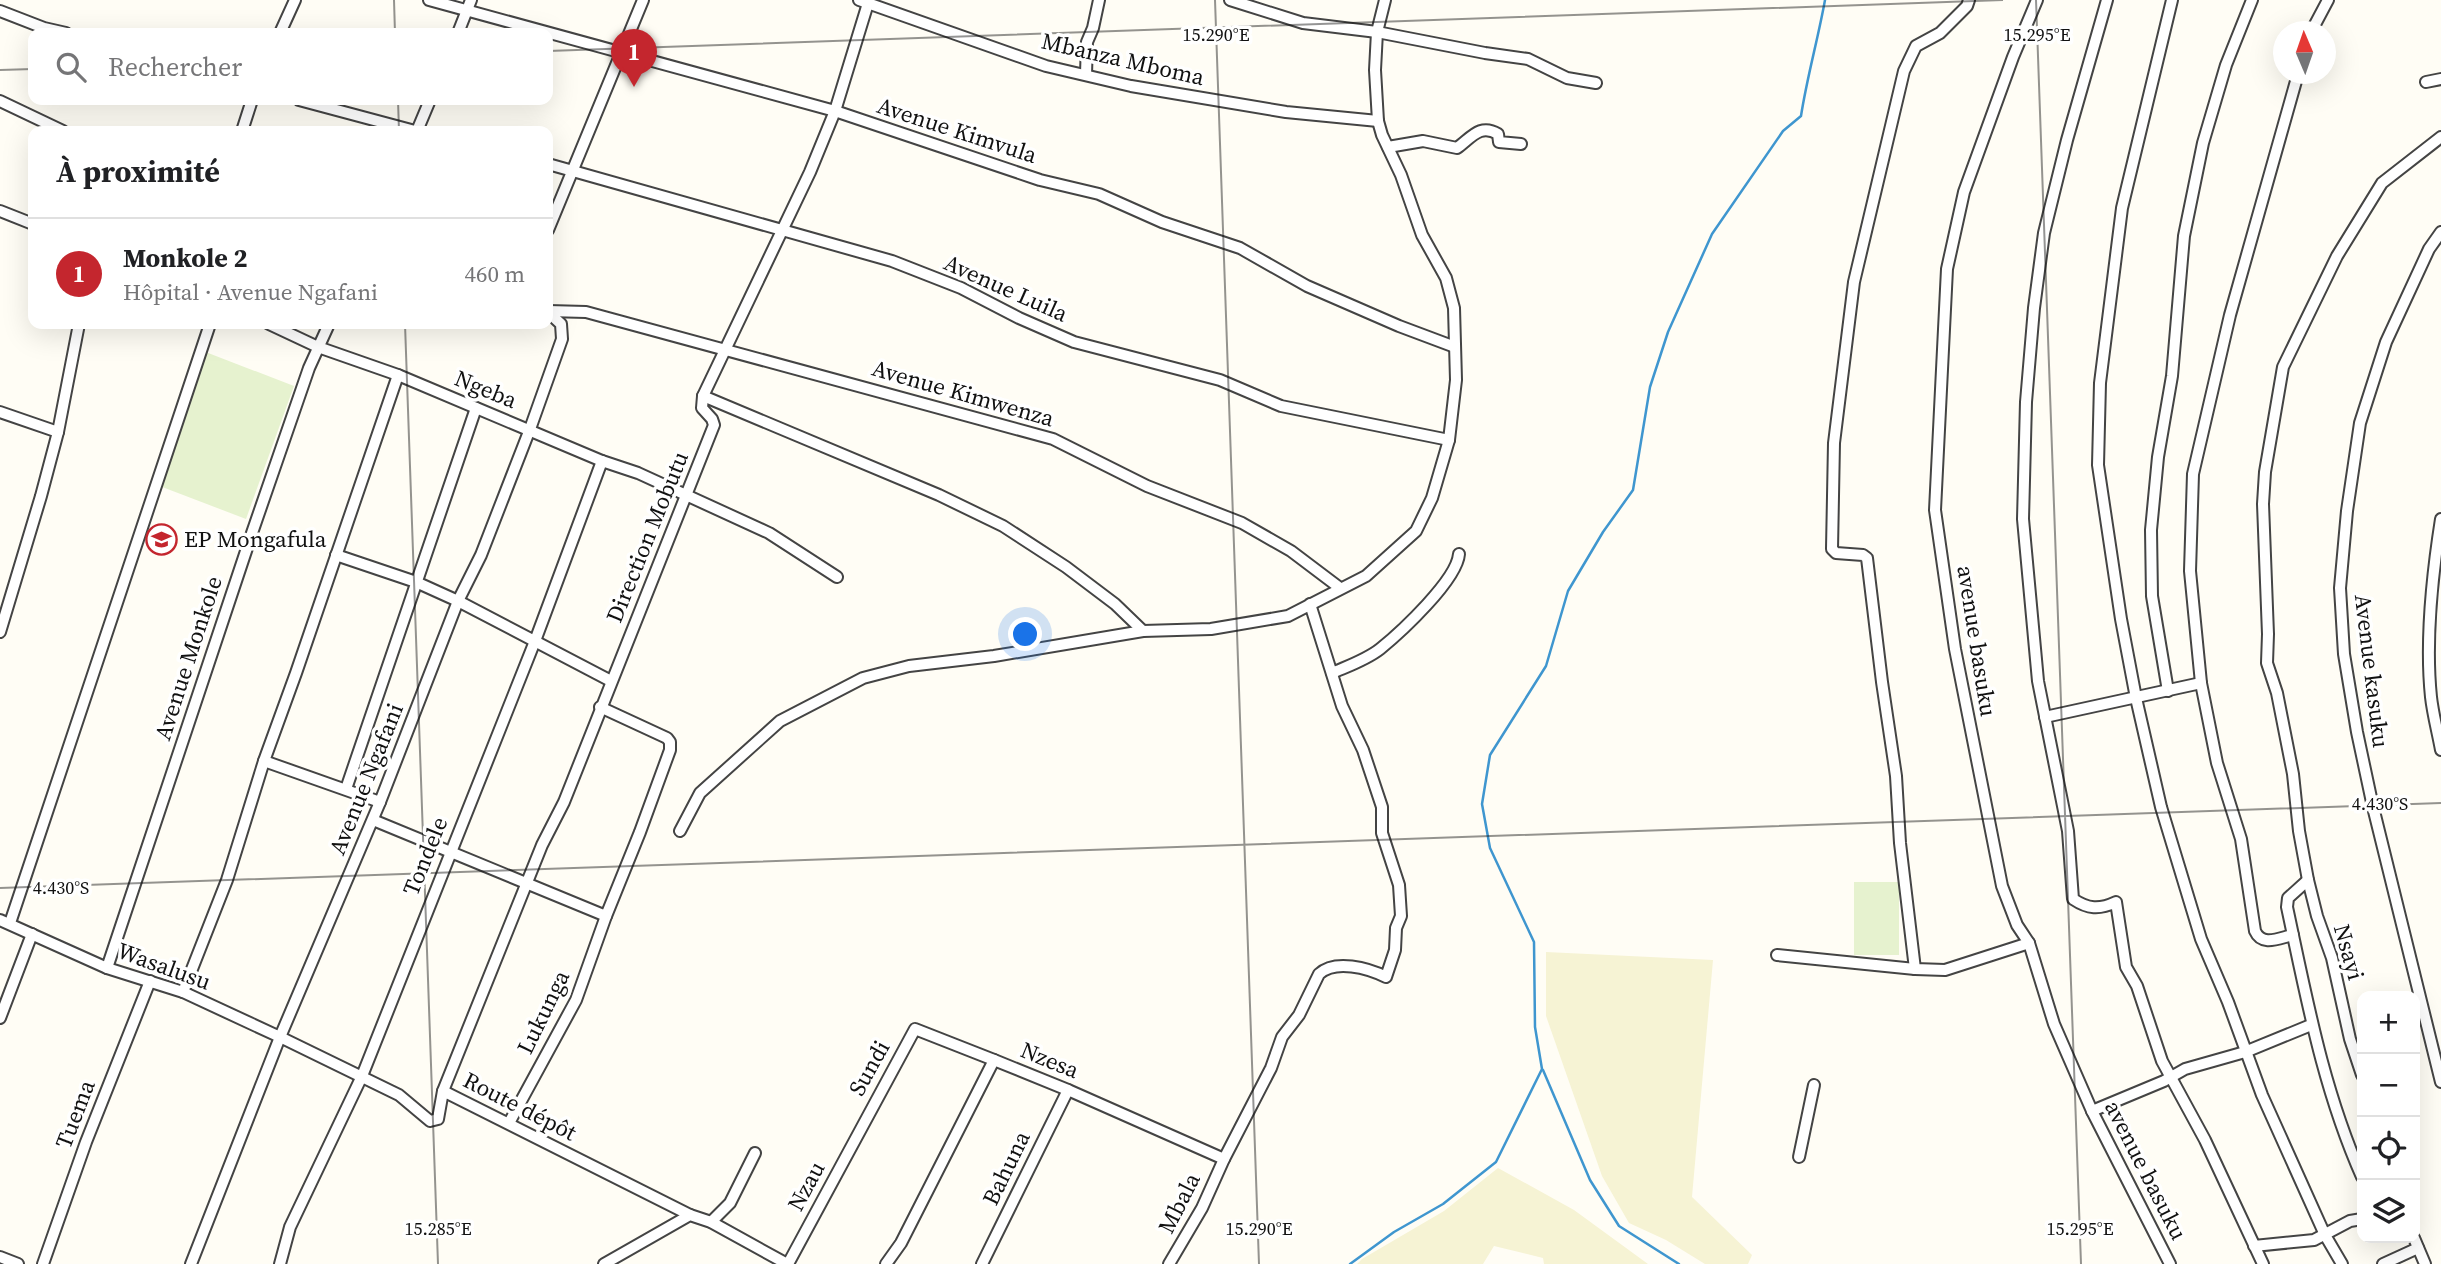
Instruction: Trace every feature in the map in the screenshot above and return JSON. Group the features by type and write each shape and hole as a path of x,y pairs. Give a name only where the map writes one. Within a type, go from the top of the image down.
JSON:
{"street":[{"path":"283,28 295,0"},
{"name":"Avenue Kimvula","path":"429,0 469,5 541,28"},
{"path":"553,218 643,0"},
{"path":"1086,74 1087,43 1099,0"},
{"path":"1230,0 1303,23 1377,32 1528,59 1567,78 1595,83"},
{"path":"680,831 700,793 780,721 863,678 909,666 994,656 1143,631 1211,629 1288,616 1366,576 1416,531 1432,498 1449,440 1456,380 1454,308 1446,278 1422,235 1378,121 1375,70 1377,32 1385,0"},
{"path":"1914,969 1900,844 1896,776 1867,558 1863,555 1836,553 1832,549 1834,443 1854,282 1904,71 1916,46 1940,33 1967,6 1969,0"},
{"name":"avenue basuku","path":"2037,0 2013,57 1964,192 1947,269 1935,501 1955,649 1998,870 2017,925 2029,943 2054,1024 2092,1111 2170,1264"},
{"path":"2107,0 2067,140 2045,233 2032,321 2026,402 2023,519 2038,681 2068,831 2073,900 2090,908 2116,902 2126,967 2137,986 2162,1061 2205,1140 2263,1264"},
{"path":"2172,0 2122,208 2100,383 2098,465 2136,698 2161,807 2200,939 2228,1002 2245,1052 2325,1235 2342,1264"},
{"path":"2168,691 2152,596 2151,530 2158,457 2172,376 2184,236 2203,143 2226,65 2252,0"},
{"path":"2317,21 2329,0"},
{"path":"866,1 835,111 810,172 703,396 939,495 1003,526 1066,567 1115,604 1143,631"},
{"name":"Mbanza Mboma","path":"866,1 1046,66 1130,86 1212,101 1378,121"},
{"path":"460,28 469,5"},
{"path":"0,11 44,28"},
{"name":"Avenue Kimvula","path":"553,32 620,53 835,111 1040,180 1099,194 1162,222 1240,248 1307,286 1455,347"},
{"path":"2426,82 2441,79"},
{"path":"2293,935 2263,940 2258,938 2255,931 2241,839 2217,763 2202,682 2190,571 2193,474 2230,315 2295,84"},
{"path":"0,101 52,126"},
{"path":"244,126 250,105"},
{"path":"318,105 397,126"},
{"path":"418,126 428,105"},
{"path":"1388,147 1423,141 1457,148 1479,130 1490,129 1498,134 1499,142 1521,144"},
{"name":"Nsayi","path":"2357,1060 2332,958 2308,880 2293,774 2277,694 2267,663 2263,504 2265,472 2283,367 2337,256 2382,183 2440,140"},
{"name":"Avenue Luila","path":"553,165 892,261 938,279 1074,342 1220,380 1281,406 1449,440"},
{"path":"0,225 2,212 28,222"},
{"name":"Avenue kasuku","path":"2441,232 2429,249 2386,342 2360,424 2347,511 2340,588 2344,654 2357,732 2441,1082"},
{"name":"Avenue Kimwenza","path":"553,311 586,312 1053,439 1147,486 1242,523 1291,551 1340,588"},
{"name":"Avenue Ngafani","path":"191,1264 280,1037 373,820 458,601 481,555 530,429 562,339 561,324 553,316"},
{"path":"0,632 58,432 78,329"},
{"path":"5,922 208,329"},
{"name":"Ngeba","path":"280,329 318,347 398,375 602,461 638,473 769,533 838,577"},
{"name":"Avenue Monkole","path":"107,968 251,533 327,329"},
{"path":"183,992 227,880 264,761 398,375"},
{"name":"Direction Mobutu","path":"443,1090 542,845 564,802 714,425 704,412 703,396"},
{"path":"346,789 476,408"},
{"path":"0,412 58,432"},
{"name":"Tondele","path":"280,1264 290,1227 362,1076 535,641 602,461"},
{"path":"2441,519 2435,558 2429,658 2431,697 2441,750"},
{"path":"1310,604 1332,673 1366,658 1400,631 1440,590 1456,567 1459,554"},
{"path":"336,555 416,582 458,601 611,681"},
{"name":"Mbala","path":"1169,1264 1202,1208 1271,1068 1282,1037 1299,1015 1319,974 1331,966 1338,966 1372,971 1385,977 1395,950 1396,928 1402,910 1399,884 1382,833 1383,810 1363,750 1342,706 1332,673"},
{"path":"2045,717 2202,682"},
{"name":"Lukunga","path":"509,1123 576,1000 670,750 667,738 600,707"},
{"path":"264,761 380,802"},
{"path":"373,820 606,916"},
{"path":"2308,880 2287,901 2311,1025 2340,1122 2357,1164"},
{"name":"Wasalusu","path":"5,922 107,968 183,992 280,1037"},
{"path":"0,1018 32,934"},
{"path":"1777,955 1945,970 2029,943"},
{"name":"Tuema","path":"43,1264 86,1142 150,981"},
{"path":"2092,1111 2192,1067 2245,1052 2311,1025"},
{"name":"Sundi","path":"860,1128 915,1029 995,1060"},
{"name":"Route dépôt","path":"280,1037 399,1095 430,1121 438,1119 443,1090 690,1215"},
{"name":"Nzesa","path":"886,1264 901,1242 995,1060 1224,1159"},
{"path":"1799,1157 1814,1085"},
{"name":"Bahuna","path":"982,1264 1068,1090"},
{"name":"Nzau","path":"690,1215 711,1222 788,1264 860,1128"},
{"path":"711,1222 730,1203 755,1153"},
{"path":"604,1264 690,1215"},
{"path":"2254,1246 2275,1242 2314,1241 2357,1220"},
{"path":"2383,1264 2416,1243 2425,1264"},
{"path":"0,1257 18,1264"}],"shaded area":[{"path":"1546,952 1713,960 1692,1197 1752,1255 1748,1264 1705,1264 1666,1240 1629,1223 1602,1176 1546,1016"},
{"path":"1498,1168 1574,1210 1648,1264 1544,1264 1543,1258 1494,1246 1483,1264 1357,1264 1444,1211"}],"green space":[{"path":"203,351 294,386 246,519 157,485"},
{"path":"1854,882 1899,882 1899,955 1854,955"}],"waterway":[{"path":"1350,1264 1394,1232 1443,1204 1496,1162 1542,1069 1535,1027 1534,942 1490,848 1482,804 1490,755 1546,666 1568,591 1603,532 1633,490 1650,387 1668,332 1712,234 1783,131 1801,116 1825,0"},
{"path":"1543,1070 1590,1180 1619,1226 1679,1264"}],"place":[{"name":"Monkole 2","path":"634,87"},
{"name":"EP Mongafula","path":"161,539"}]}
